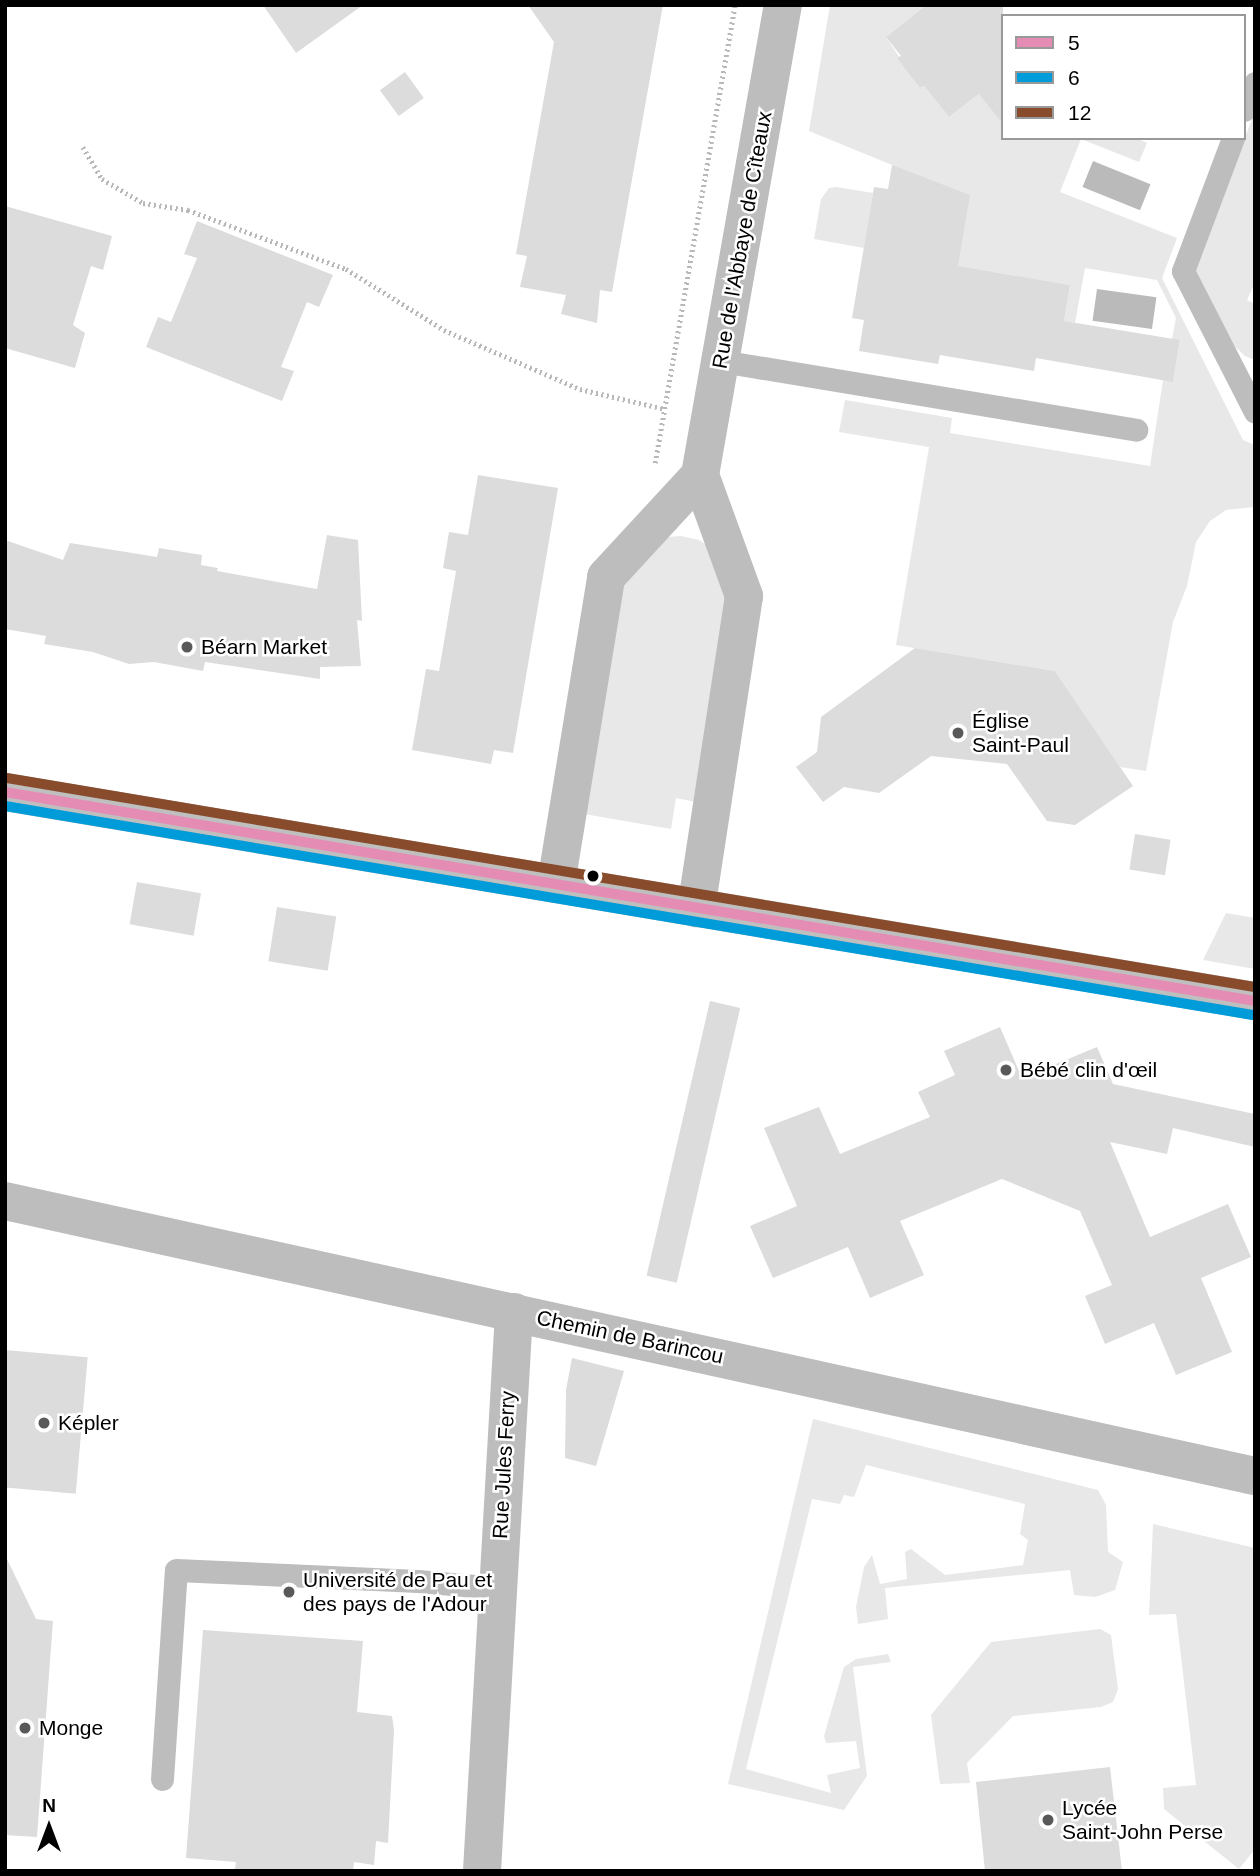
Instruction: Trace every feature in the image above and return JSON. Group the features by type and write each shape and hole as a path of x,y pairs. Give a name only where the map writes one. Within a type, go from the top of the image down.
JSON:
{"main road":[{"path":"5,792 1255,1001"}],"street":[{"name":"Rue de l'Abbaye de Cîteaux","path":"700,475 783,5"},
{"path":"556,884 606,577 700,475 744,596 696,908"},
{"name":"Chemin de Barincou","path":"5,1201 1255,1476"},
{"name":"Rue Jules Ferry","path":"482,1871 514,1312"}],"lane":[{"path":"1246,105 1255,83"},
{"path":"1232,140 1183,271 1255,412"},
{"path":"721,361 1136,430"},
{"path":"162,1779 176,1570 497,1588"}],"path":[{"path":"655,467 735,5"},
{"path":"83,147 102,179 143,203 188,210 346,269 444,330 580,389 710,420"}],"shaded area":[{"path":"830,5 926,5 886,37 920,88 924,86 949,117 979,94 1001,91 1001,140 1081,140 1060,192 1177,238 1162,278 1243,440 1255,445 1255,507 1226,510 1210,521 1196,542 1187,586 1173,622 1146,771 1120,767 1055,671 896,645 929,447 839,432 845,400 952,418 950,433 1150,466 1163,380 1173,381 1180,341 1172,339 1176,318 1157,280 1085,268 1075,323 1064,321 1070,285 993,272 955,284 892,165 809,131"},
{"path":"1255,111 1255,282 1247,300 1255,304 1255,360 1245,356 1228,340 1194,271"},
{"path":"1084,140 1140,140 1147,143 1139,162"},
{"path":"1093,161 1150,184 1140,210 1083,187"},
{"path":"829,188 873,193 864,248 814,239 821,199"},
{"path":"1097,289 1156,297 1152,329 1093,321"},
{"path":"681,536 699,540 715,550 730,584 701,803 676,798 671,829 584,814 622,587 666,537"},
{"path":"1226,913 1255,918 1255,969 1203,960"},
{"path":"813,1419 1098,1490 1106,1505 1108,1552 1123,1562 1115,1590 1095,1597 1074,1595 1070,1570 885,1588 888,1619 858,1624 856,1607 864,1567 872,1555 880,1584 907,1579 905,1552 911,1549 945,1575 1023,1565 1028,1540 1020,1534 1025,1504 866,1465 854,1497 844,1495 840,1504 812,1499 746,1769 831,1793 827,1775 860,1768 856,1741 826,1743 824,1736 844,1667 856,1659 888,1654 891,1662 853,1667 867,1776 844,1810 728,1784"},
{"path":"1153,1524 1255,1548 1255,1849 1239,1869 1164,1809 1163,1788 1196,1785 1176,1614 1149,1615"},
{"path":"1100,1629 1111,1635 1118,1689 1113,1702 1101,1707 1013,1716 967,1763 970,1783 940,1784 931,1715 991,1642"}],"building":[{"path":"263,5 363,5 296,53"},
{"path":"528,5 663,5 612,292 600,290 597,323 561,314 566,295 520,287 527,256 516,254 554,42"},
{"path":"926,5 1003,5 1001,122 979,94 949,117 924,86 920,88 897,58 901,56 886,37"},
{"path":"405,72 424,98 399,116 380,90"},
{"path":"892,165 970,195 958,266 1070,285 1064,321 1180,340 1173,382 1036,358 1034,371 940,355 938,364 859,351 864,320 852,318 874,187 888,189"},
{"path":"5,206 112,236 103,270 91,266 73,325 85,333 75,368 5,348"},
{"path":"197,221 333,275 319,307 307,302 281,367 294,371 282,401 146,347 158,317 171,322 197,258 184,254"},
{"path":"478,475 558,488 513,753 494,750 491,764 412,750 426,669 439,671 456,571 443,568 449,532 468,535"},
{"path":"327,535 358,540 362,621 357,620 361,666 320,667 320,679 205,662 203,671 154,662 129,664 93,652 44,644 46,636 5,629 5,540 63,560 70,543 157,557 159,548 202,555 201,565 218,568 217,571 317,589"},
{"name":"Église Saint-Paul","path":"915,648 1055,671 1133,786 1075,825 1047,821 1007,764 931,756 879,793 844,787 823,802 796,767 817,752 821,717"},
{"path":"1135,834 1171,840 1165,875 1129,870"},
{"path":"137,882 201,893 194,936 130,924"},
{"path":"277,907 336,916 328,971 268,961"},
{"path":"710,1001 740,1008 677,1283 647,1276"},
{"path":"1000,1027 1022,1078 1097,1047 1113,1084 1255,1114 1255,1147 1173,1128 1167,1154 1110,1142 1150,1237 1228,1204 1251,1257 1201,1278 1232,1352 1176,1375 1154,1323 1105,1344 1085,1296 1112,1285 1080,1211 1002,1179 900,1221 924,1275 870,1298 848,1247 773,1278 750,1226 797,1206 764,1128 819,1107 840,1154 930,1117 918,1092 955,1075 944,1051"},
{"name":"Képler","path":"5,1350 88,1357 76,1494 5,1488"},
{"path":"572,1358 624,1371 596,1466 565,1458 566,1390"},
{"name":"Monge","path":"5,1555 36,1619 53,1621 37,1837 5,1835"},
{"path":"203,1630 363,1641 357,1712 392,1716 394,1730 388,1843 376,1841 374,1865 354,1862 353,1871 255,1871 235,1869 236,1862 186,1858"},
{"name":"Lycée Saint-John Perse","path":"1110,1767 1122,1871 985,1871 976,1782"}],"transit line":[{"name":"12","path":"7,778 1255,987"},
{"name":"5","path":"5,792 1255,1001"},
{"name":"6","path":"5,806 1253,1015"}],"place":[{"name":"Béarn Market","path":"187,647"},
{"name":"Église Saint-Paul","path":"958,733"},
{"name":"Bébé clin d'œil","path":"1006,1070"},
{"name":"Képler","path":"44,1423"},
{"name":"Université de Pau et des pays de l'Adour","path":"289,1592"},
{"name":"Monge","path":"25,1728"},
{"name":"Lycée Saint-John Perse","path":"1048,1820"}]}
